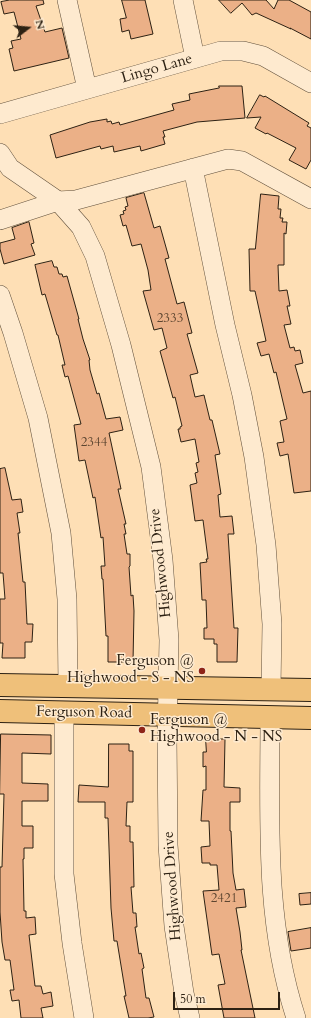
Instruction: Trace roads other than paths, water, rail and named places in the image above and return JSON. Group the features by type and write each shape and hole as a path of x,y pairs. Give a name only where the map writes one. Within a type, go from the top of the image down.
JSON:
{"main road":[{"name":"Ferguson Road","path":"0,685 311,690"},
{"name":"Ferguson Road","path":"0,711 311,718"}],"street":[{"path":"67,0 87,89"},
{"path":"183,0 195,58"},
{"name":"Lingo Lane","path":"0,114 221,51 243,51 263,56 311,83"},
{"name":"Highwood Drive","path":"0,153 10,168 58,201 80,227 95,256 121,345 151,467 163,560 169,640 167,688 168,845 174,926 184,993 190,1018"},
{"path":"0,220 58,201 76,200 228,159 242,161 311,199"},
{"path":"193,168 225,325 242,395 254,456 267,553 272,624 271,689"},
{"path":"0,295 13,333 38,418 61,533 67,599 68,686"},
{"path":"64,713 64,874 72,943 84,1018"},
{"path":"270,717 270,868 276,934 290,999 296,1018"}],"place":[{"name":"Ferguson @ Highwood - S - NS","path":"202,671"},
{"name":"Ferguson @ Highwood - N - NS","path":"142,730"}]}
